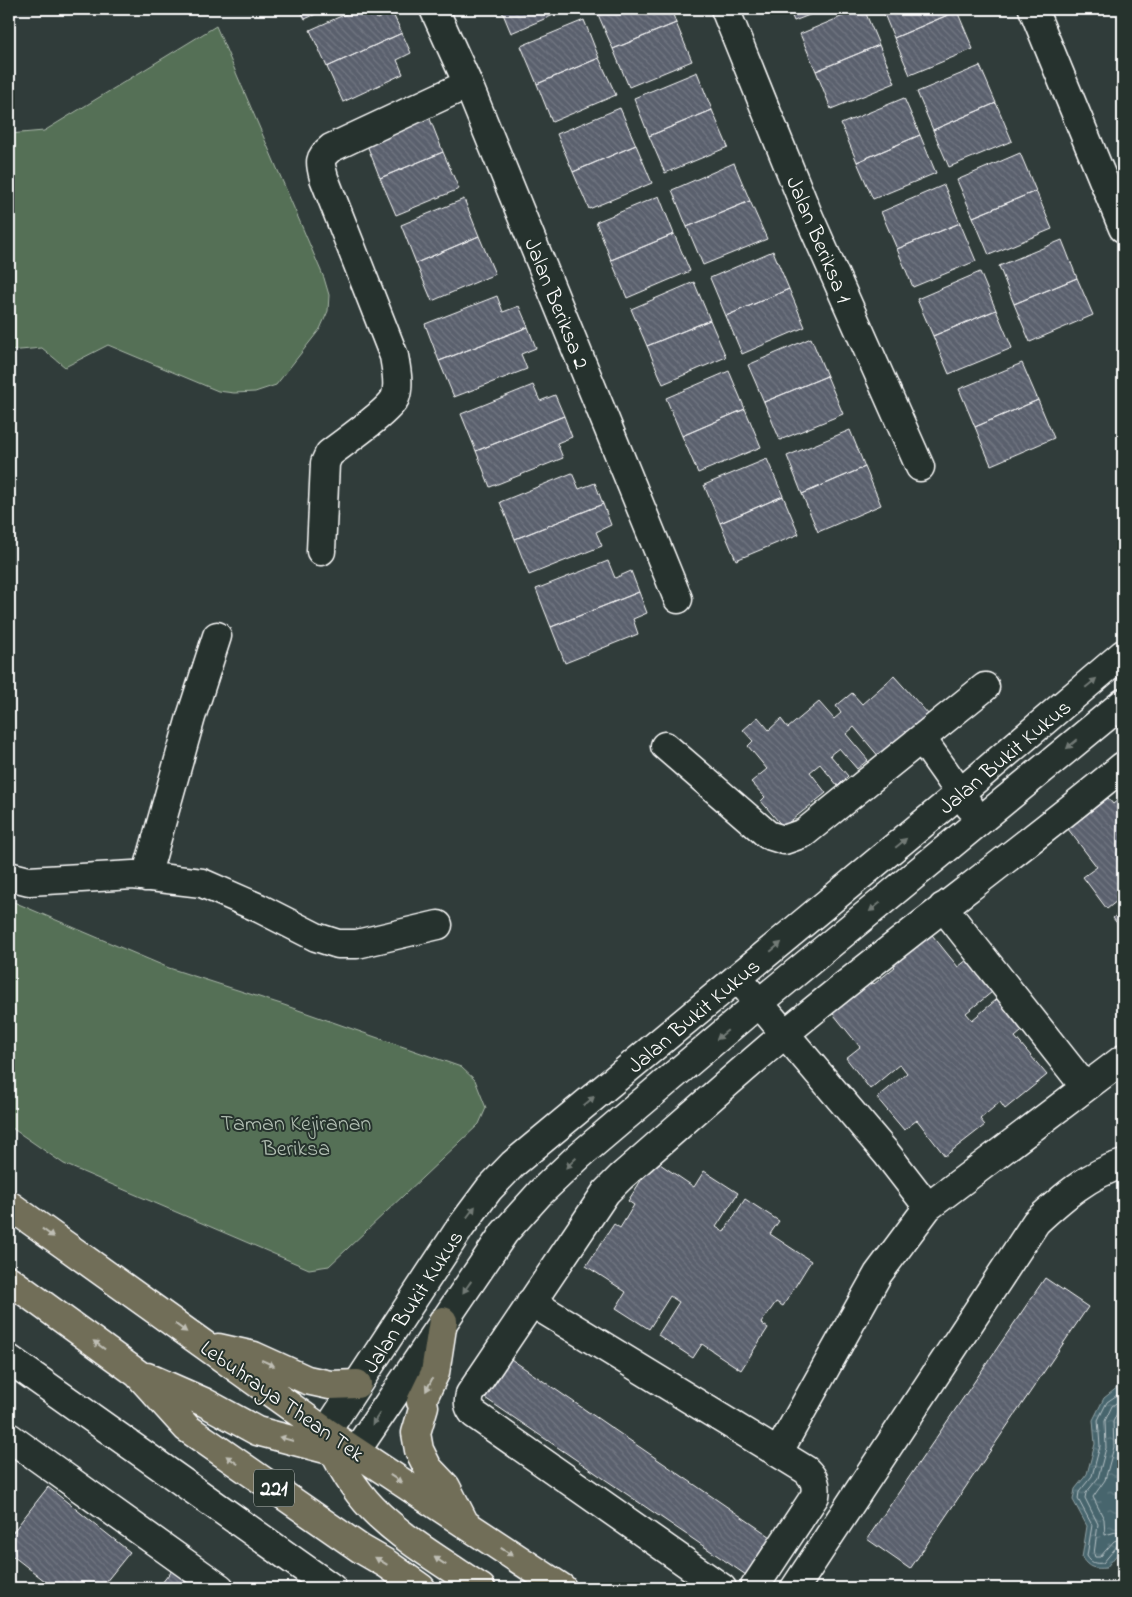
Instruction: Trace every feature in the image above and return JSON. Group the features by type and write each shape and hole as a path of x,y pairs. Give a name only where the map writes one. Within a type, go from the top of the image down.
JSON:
{"main road":[{"name":"Lebuhraya Thean Tek","path":"9,1205 205,1345 338,1444 562,1588"},
{"name":"221","path":"9,1280 138,1374 187,1428 361,1549 421,1588"},
{"path":"443,1321 435,1373 421,1402 424,1406 416,1433 419,1450 428,1468 446,1487 466,1525"},
{"path":"205,1345 254,1356 307,1380 330,1385 357,1384"},
{"name":"221","path":"138,1374 204,1402 257,1431 338,1444 346,1475 371,1508 407,1537 481,1588"}],"street":[{"name":"Jalan Beriksa 2","path":"434,9 468,84 678,599"},
{"name":"Jalan Beriksa 1","path":"726,9 809,217 920,467"},
{"path":"1033,9 1123,228"},
{"path":"320,551 325,463 329,454 387,409 395,398 397,379 394,356 324,178 320,163 323,154 331,148 468,84"},
{"path":"146,877 191,717 217,636"},
{"name":"Jalan Bukit Kukus","path":"338,1444 357,1384 460,1228 489,1189 513,1164 960,793 1123,654"},
{"path":"665,746 768,835 784,840 804,834 985,687"},
{"name":"Jalan Bukit Kukus","path":"338,1444 443,1321 504,1232 540,1193 579,1156 759,1003 1123,702"},
{"path":"922,739 980,821"},
{"path":"722,1588 474,1414 468,1401 475,1385 606,1192 786,1033 944,907 1060,818 1123,766"},
{"path":"9,876 30,881 133,875 202,884 259,908 316,937 338,944 357,944 438,926"},
{"path":"944,907 1085,1088"},
{"path":"738,978 786,1033 928,1207"},
{"path":"778,1453 878,1274 928,1207 1123,1059"},
{"path":"795,1588 1036,1222 1064,1196 1086,1182 1123,1164"},
{"path":"531,1302 806,1470 814,1478 815,1496 754,1588"},
{"path":"9,1359 315,1584"},
{"path":"9,1437 220,1588"}],"green space":[{"path":"216,26 324,278 329,295 328,311 320,329 276,385 255,392 234,393 218,391 108,345 65,367 42,348 9,351 9,134 44,131"},
{"name":"Taman Kejiranan Beriksa","path":"9,900 169,968 284,1005 461,1067 475,1080 486,1108 479,1124 329,1266 309,1269 64,1164 9,1126"}],"water":[{"path":"1123,1383 1123,1547 1106,1568 1095,1568 1087,1564 1082,1558 1087,1526 1073,1500 1075,1489 1087,1474 1095,1444 1093,1420 1104,1398"}],"building":[{"path":"300,9 327,9 305,19"},
{"path":"357,9 372,9 377,19 392,12 402,33 327,67 310,30"},
{"path":"501,9 568,9 511,33"},
{"path":"604,9 671,9 676,23 613,49 597,12"},
{"path":"789,9 825,9 794,21"},
{"path":"864,9 879,45 816,71 800,34"},
{"path":"882,9 956,9 957,11 894,38"},
{"path":"957,11 973,49 910,75 894,38"},
{"path":"584,20 599,58 537,84 521,46"},
{"path":"676,23 692,61 629,87 613,49"},
{"path":"402,33 411,53 397,60 403,74 343,102 327,67"},
{"path":"879,45 895,83 831,109 816,71"},
{"path":"599,58 616,95 552,122 537,84"},
{"path":"980,66 996,103 933,130 917,92"},
{"path":"697,72 712,110 649,136 634,98"},
{"path":"904,98 920,135 857,162 841,124"},
{"path":"996,103 1012,141 949,167 933,130"},
{"path":"620,108 636,145 573,172 557,134"},
{"path":"712,110 728,147 665,173 649,136"},
{"path":"428,114 443,152 380,178 365,140"},
{"path":"920,135 936,173 873,199 857,162"},
{"path":"636,145 652,183 589,209 573,172"},
{"path":"443,152 459,189 396,215 380,178"},
{"path":"1020,153 1036,191 973,217 957,180"},
{"path":"734,163 750,201 687,227 672,190"},
{"path":"944,185 960,223 897,249 881,212"},
{"path":"1036,191 1052,229 989,255 973,217"},
{"path":"659,196 674,234 611,260 596,222"},
{"path":"464,199 479,236 416,263 401,225"},
{"path":"750,201 767,239 703,265 687,227"},
{"path":"960,223 976,261 913,287 897,249"},
{"path":"674,234 690,271 627,298 611,260"},
{"path":"479,236 495,274 432,301 416,263"},
{"path":"1062,240 1077,278 1014,304 999,266"},
{"path":"773,251 789,289 726,316 710,278"},
{"path":"980,272 996,310 933,336 917,299"},
{"path":"1077,278 1093,315 1030,342 1014,304"},
{"path":"694,282 710,320 647,346 631,309"},
{"path":"789,289 805,327 742,354 726,316"},
{"path":"497,296 503,312 519,306 528,327 439,361 425,324"},
{"path":"996,310 1012,348 949,374 933,336"},
{"path":"710,320 726,357 663,384 647,346"},
{"path":"528,327 536,348 521,354 527,369 454,397 439,361"},
{"path":"811,338 827,376 764,402 748,365"},
{"path":"1022,363 1038,400 975,427 959,389"},
{"path":"729,371 745,409 682,436 666,398"},
{"path":"827,376 843,414 780,440 764,402"},
{"path":"533,385 540,401 555,395 564,416 476,451 461,414"},
{"path":"1038,400 1054,438 991,465 975,427"},
{"path":"745,409 761,447 698,473 682,436"},
{"path":"564,416 572,437 557,443 563,458 490,487 476,451"},
{"path":"850,430 865,467 802,494 787,456"},
{"path":"767,459 783,496 720,523 704,485"},
{"path":"865,467 881,505 818,532 802,494"},
{"path":"572,473 579,489 595,483 603,504 515,539 500,502"},
{"path":"783,496 799,534 736,560 720,523"},
{"path":"603,504 611,525 596,532 602,546 529,575 515,539"},
{"path":"608,561 615,578 631,571 639,592 551,627 536,589"},
{"path":"639,592 647,613 633,619 638,634 565,663 551,627"},
{"path":"894,676 930,716 880,758 854,727 846,734 868,760 857,769 839,748 830,755 848,776 838,786 820,764 810,772 826,793 783,827 761,801 765,797 751,782 767,769 748,746 753,741 743,730 758,717 769,730 781,719 788,728 819,702 834,719 841,713 836,706 852,693 862,704"},
{"path":"1123,796 1123,896 1107,909 1083,877 1097,867 1068,829 1108,798 1113,804"},
{"path":"1123,910 1123,931 1113,918"},
{"path":"928,930 958,967 972,956 997,988 966,1013 972,1020 1002,995 1027,1027 1015,1037 1047,1075 1005,1109 1000,1102 980,1119 985,1125 945,1156 917,1120 904,1130 877,1098 907,1073 900,1064 870,1089 846,1058 860,1047 830,1010 869,978 874,984 895,967 890,961"},
{"path":"654,1160 694,1187 704,1171 738,1193 716,1227 724,1232 745,1199 779,1221 770,1234 811,1261 783,1306 776,1302 761,1323 768,1328 741,1370 702,1344 693,1358 658,1335 679,1302 670,1296 649,1329 616,1308 626,1292 586,1266 614,1224 620,1228 634,1205 628,1201"},
{"path":"1045,1278 1088,1307 910,1569 867,1539"},
{"path":"508,1357 774,1539 749,1577 482,1396"},
{"path":"48,1487 130,1552 101,1588 54,1588 9,1553 9,1537"},
{"path":"176,1565 207,1588 158,1588"}]}
